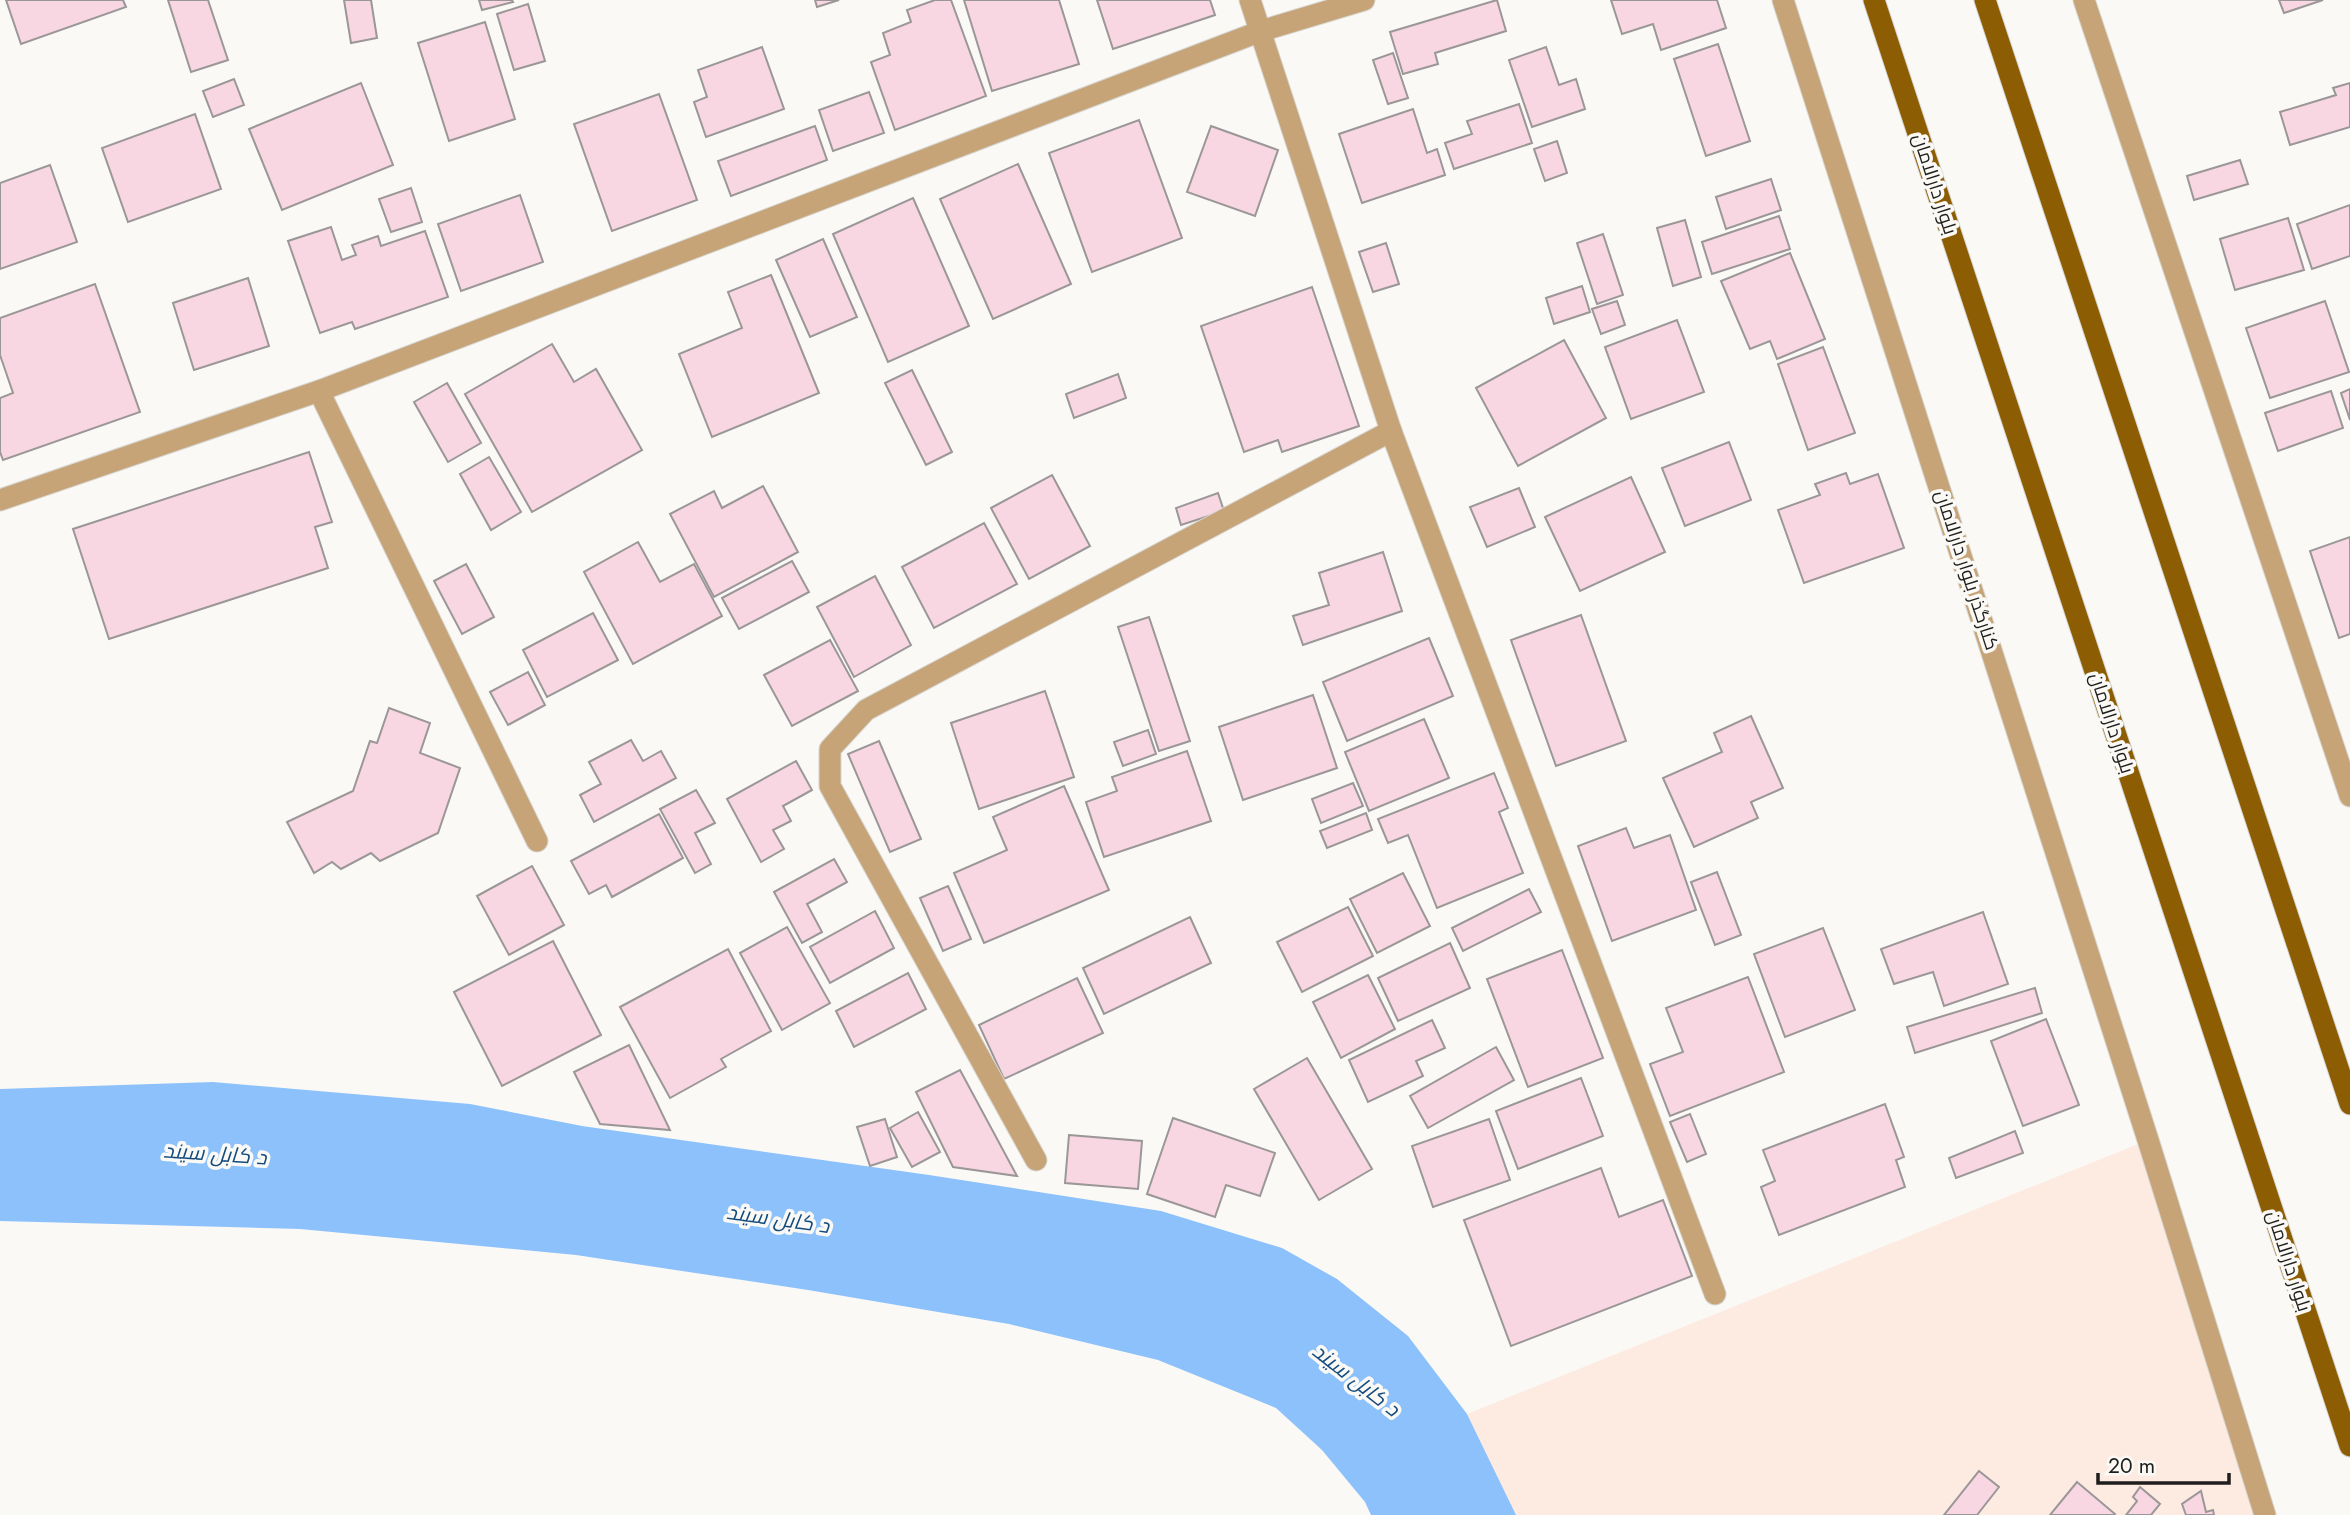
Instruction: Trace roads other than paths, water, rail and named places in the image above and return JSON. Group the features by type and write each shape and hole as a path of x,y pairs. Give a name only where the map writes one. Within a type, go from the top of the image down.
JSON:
{"main road":[{"name":"بلوار دارالامان","path":"1874,0 2350,1446"},
{"path":"1985,0 2350,1104"}],"street":[{"path":"1250,0 1391,431 1715,1294"},
{"path":"0,500 319,391 1261,31 1364,0"},
{"name":"کنارگذر بلوار دارالامان","path":"1783,0 1805,61 2265,1515"},
{"path":"2084,0 2350,796"},
{"path":"319,391 537,841"},
{"path":"1036,1160 830,786 830,749 866,710 1391,431"}],"water":[{"name":"د کابل سيند","path":"213,1082 470,1104 582,1126 1161,1211 1282,1248 1337,1279 1408,1336 1467,1414 1516,1515 1371,1515 1365,1502 1322,1450 1276,1408 1158,1360 1009,1324 576,1255 300,1229 0,1221 0,1089"}]}
